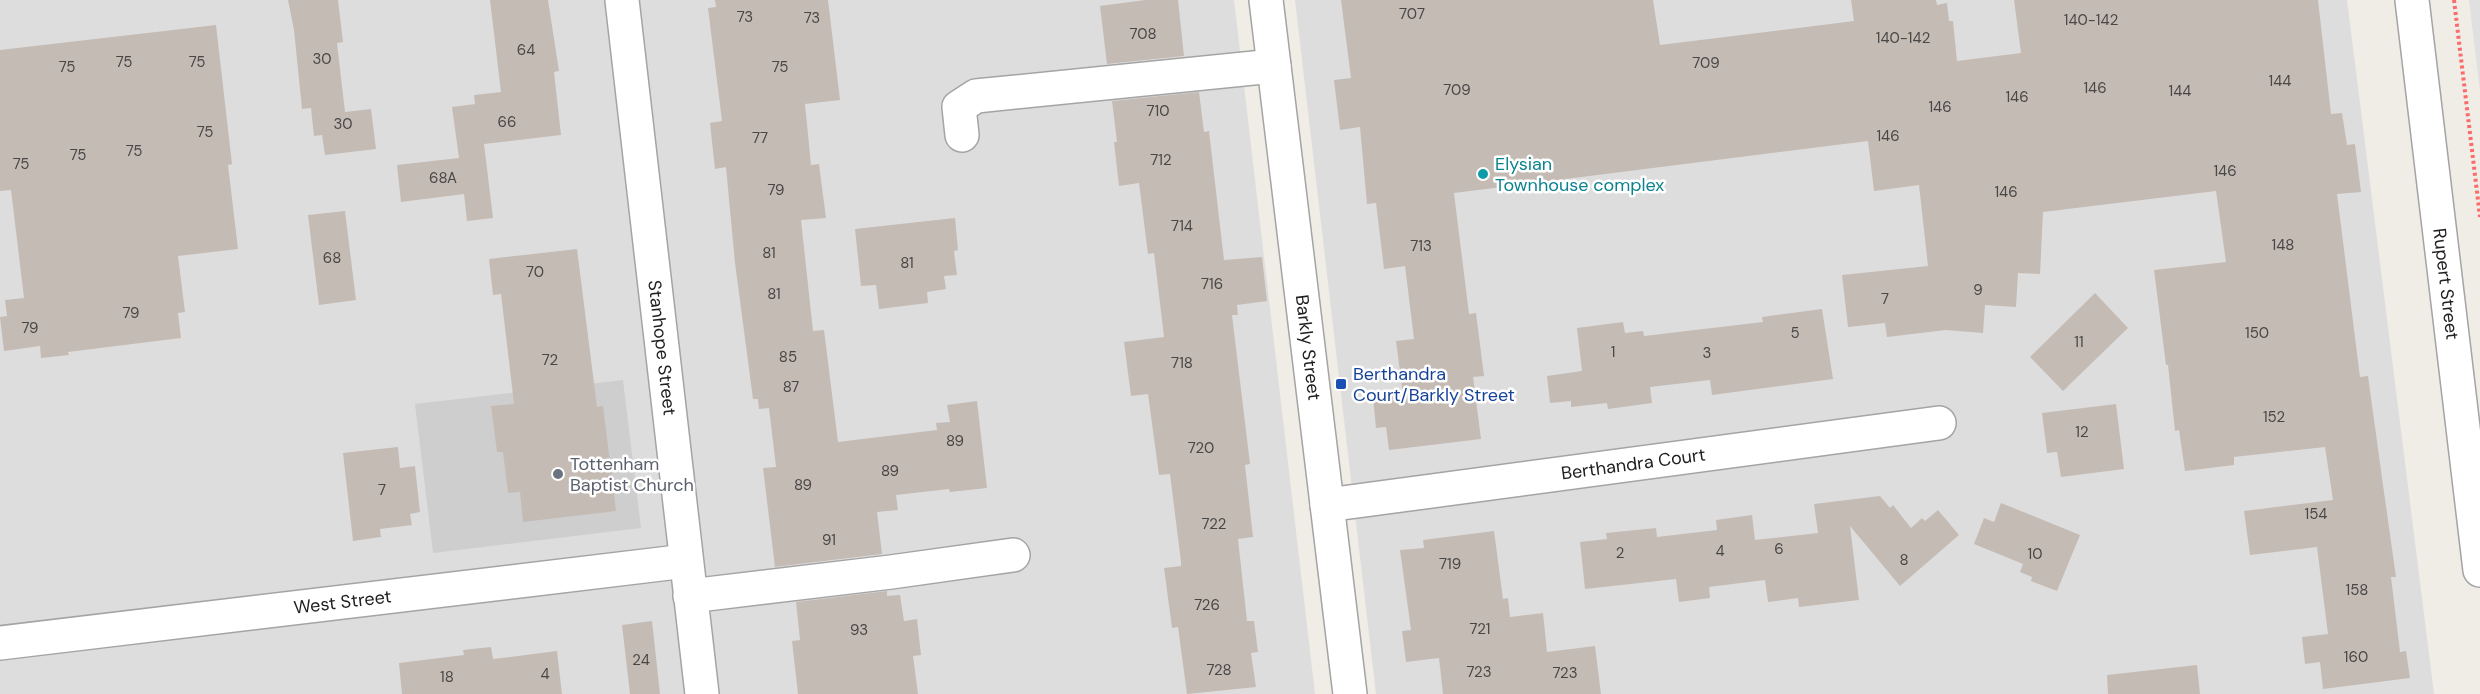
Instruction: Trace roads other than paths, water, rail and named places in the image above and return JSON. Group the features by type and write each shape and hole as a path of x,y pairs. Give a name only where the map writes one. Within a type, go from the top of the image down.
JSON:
{"street":[{"name":"Stanhope Street","path":"622,0 702,694"},
{"name":"Barkly Street","path":"1266,0 1350,694"},
{"name":"Rupert Street","path":"2412,0 2480,570"},
{"path":"962,135 960,106 976,96 1274,66"},
{"name":"Berthandra Court","path":"1327,505 1939,423"},
{"path":"690,596 1013,555"},
{"name":"West Street","path":"0,643 686,561"}],"place":[{"name":"Elysian Townhouse complex","path":"1483,174"},
{"name":"Berthandra Court/Barkly Street","path":"1341,384"},
{"name":"Tottenham Baptist Church","path":"558,474"}]}
